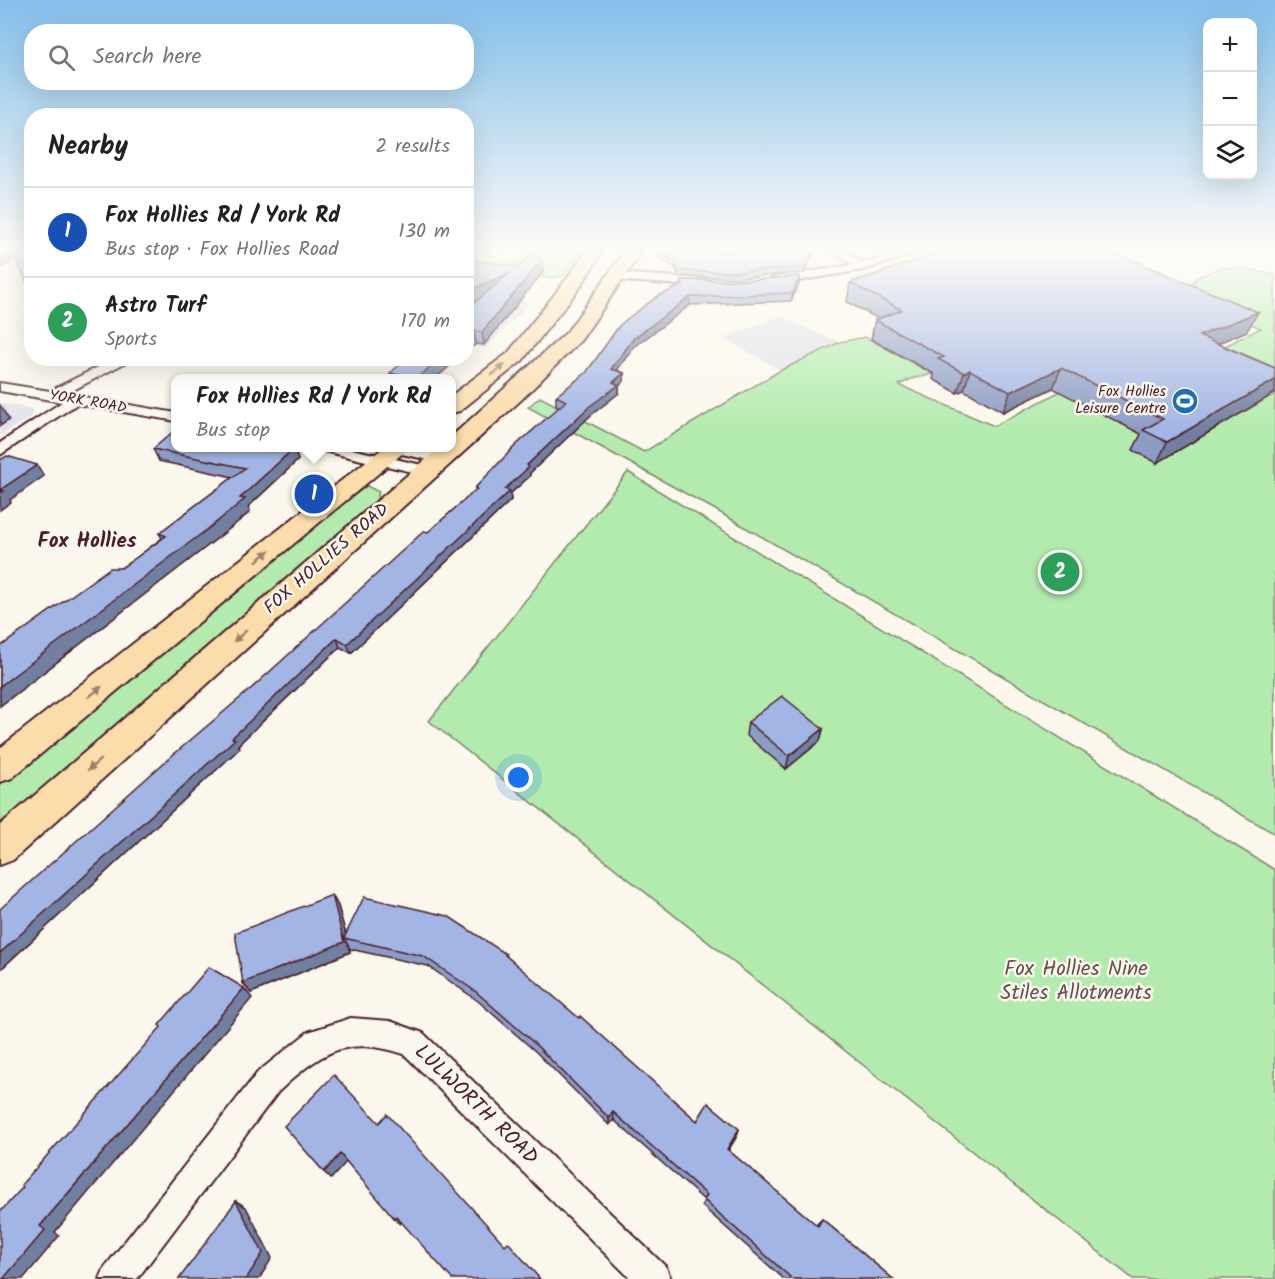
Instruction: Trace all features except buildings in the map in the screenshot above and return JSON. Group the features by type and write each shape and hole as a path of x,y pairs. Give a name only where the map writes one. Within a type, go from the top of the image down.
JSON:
{"main road":[{"path":"456,403 515,357 550,311"},
{"name":"FOX HOLLIES ROAD","path":"456,445 574,336 593,311"},
{"path":"0,768 391,452"},
{"name":"FOX HOLLIES ROAD","path":"0,848 449,452"}],"street":[{"path":"52,396 110,366"},
{"name":"YORK ROAD","path":"0,387 171,416"},
{"path":"0,450 74,400"},
{"path":"395,452 436,464"},
{"name":"LULWORTH ROAD","path":"117,1279 268,1082 296,1054 316,1042 357,1030 385,1032 413,1042 654,1279"}],"shaded area":[{"path":"474,311 523,311 486,348 474,345"},
{"path":"780,316 840,342 781,370 724,338"},
{"path":"0,403 34,410 32,416 0,436"}],"green space":[{"path":"1217,311 1275,311 1275,834 712,508 528,407 540,397 644,452 781,370 840,342 865,337 933,374 911,379 899,385 994,426 1074,384 1213,352 1261,328"},
{"name":"Fox Hollies Nine Stiles Allotments","path":"628,472 1275,870 1275,1279 1133,1279 429,721"},
{"path":"367,486 379,492 373,509 0,833 0,783 322,519"}],"place":[{"name":"Fox Hollies Leisure Centre","path":"1185,401"},
{"name":"Fox Hollies Rd / York Rd","path":"314,494"},
{"name":"Astro Turf","path":"1060,572"}],"district":[{"name":"Fox Hollies","path":"87,541"}]}
